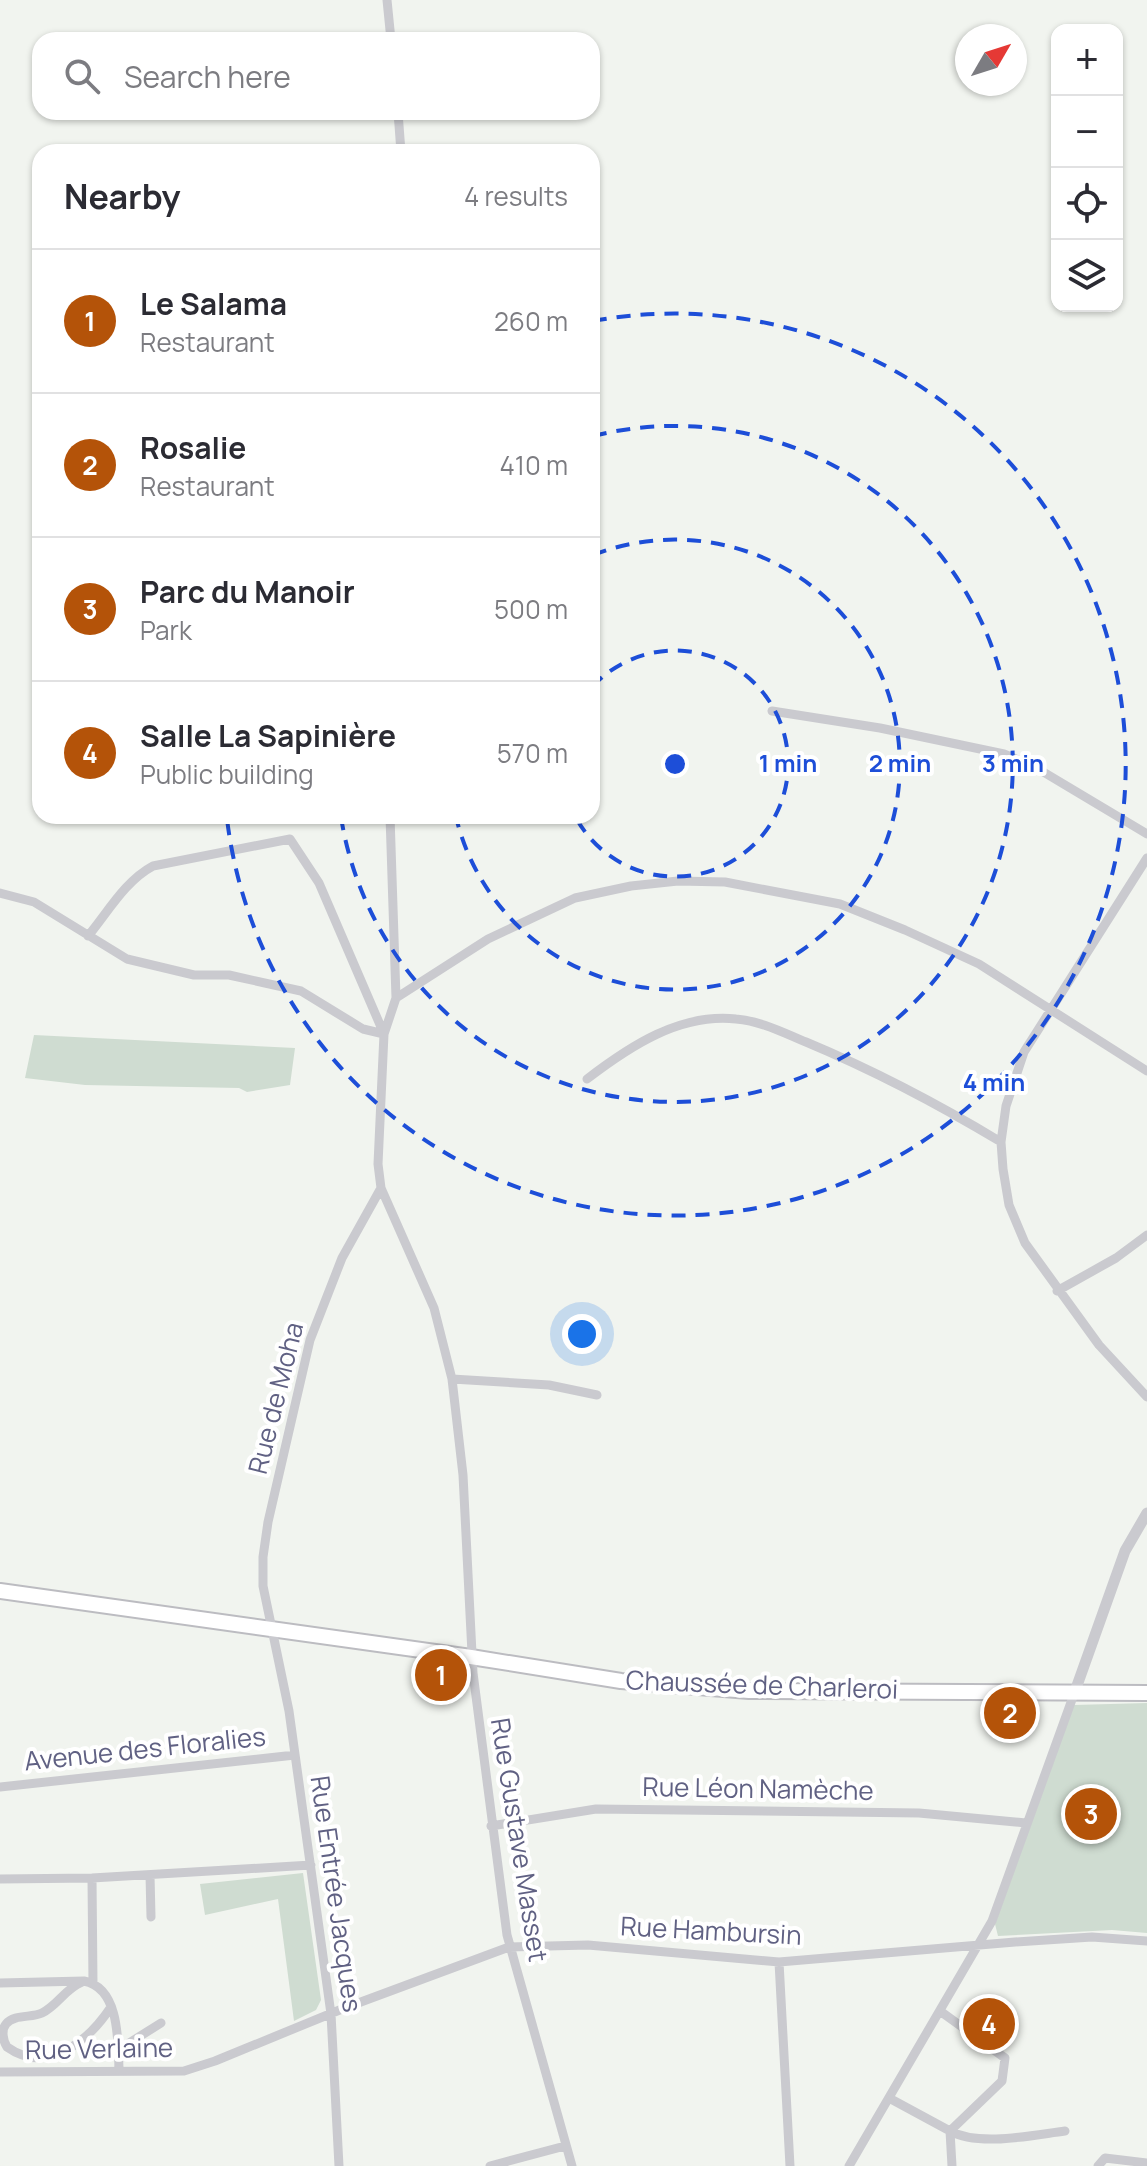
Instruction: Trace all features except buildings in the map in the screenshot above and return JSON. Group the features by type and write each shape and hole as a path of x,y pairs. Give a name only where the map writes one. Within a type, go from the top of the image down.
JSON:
{"main road":[{"name":"Chaussée de Charleroi","path":"0,1591 621,1681 749,1691 1147,1693"}],"street":[{"path":"387,0 390,32"},
{"path":"399,120 400,144"},
{"path":"772,711 880,728 1004,754 1035,767 1147,834"},
{"path":"381,1188 378,1164 384,1034 396,998 390,824"},
{"path":"88,936 140,873 153,866 290,839 319,883 384,1034"},
{"path":"1147,858 1024,1052 1013,1079 1001,1142 1009,1205 1025,1243 1057,1291 1113,1362 1147,1397"},
{"path":"396,998 488,939 575,898 631,886 678,881 725,882 840,904 979,964 1147,1071"},
{"path":"0,893 34,902 127,959 194,975 229,975 301,991 363,1029 384,1034"},
{"path":"587,1079 637,1043 668,1029 735,1018 763,1024 832,1053 958,1116 1001,1142"},
{"name":"Rue Gustave Masset","path":"381,1188 434,1308 452,1379 463,1475 471,1657 509,1947 572,2166"},
{"name":"Rue de Moha","path":"273,1630 263,1586 263,1557 268,1522 310,1340 342,1258 381,1188"},
{"path":"1057,1291 1116,1258 1147,1235"},
{"path":"452,1379 549,1385 597,1395"},
{"path":"849,2166 992,1921 1125,1551 1147,1513"},
{"name":"Rue Entrée Jacques","path":"273,1630 295,1755 331,2014 339,2166"},
{"name":"Avenue des Floralies","path":"0,1787 295,1755"},
{"name":"Rue Léon Namèche","path":"491,1826 596,1809 919,1813 1026,1823"},
{"path":"0,1879 92,1878 311,1865"},
{"path":"150,1875 151,1917"},
{"path":"92,1878 93,1984"},
{"name":"Rue Hambursin","path":"331,2014 509,1947 588,1945 779,1962 1092,1937 1147,1941"},
{"path":"779,1962 790,2166"},
{"path":"82,1982 73,1985 44,2012 16,2018 6,2024 3,2032 7,2047 34,2058 59,2054 81,2042 111,2007"},
{"path":"0,1983 93,1984 105,1994 111,2007 119,2070"},
{"path":"940,2011 1005,2058 1002,2081 950,2131 952,2166"},
{"name":"Rue Verlaine","path":"0,2072 184,2071 331,2014"},
{"path":"118,2050 161,2023"},
{"path":"889,2098 965,2136 1014,2138 1065,2131"},
{"path":"490,2166 565,2146"},
{"path":"1098,2166 1105,2158 1147,2163"}],"shaded area":[{"path":"34,1035 295,1048 290,1085 247,1092 239,1088 85,1085 25,1078"},
{"path":"1147,1703 1147,1933 1112,1930 998,1936 995,1924 1074,1705"},
{"path":"303,1873 321,2000 316,2010 294,2021 278,1899 205,1915 200,1884"}],"place":[{"name":"Le Salama","path":"441,1675"},
{"name":"Rosalie","path":"1010,1713"},
{"name":"Parc du Manoir","path":"1091,1814"},
{"name":"Salle La Sapinière","path":"989,2024"}]}
